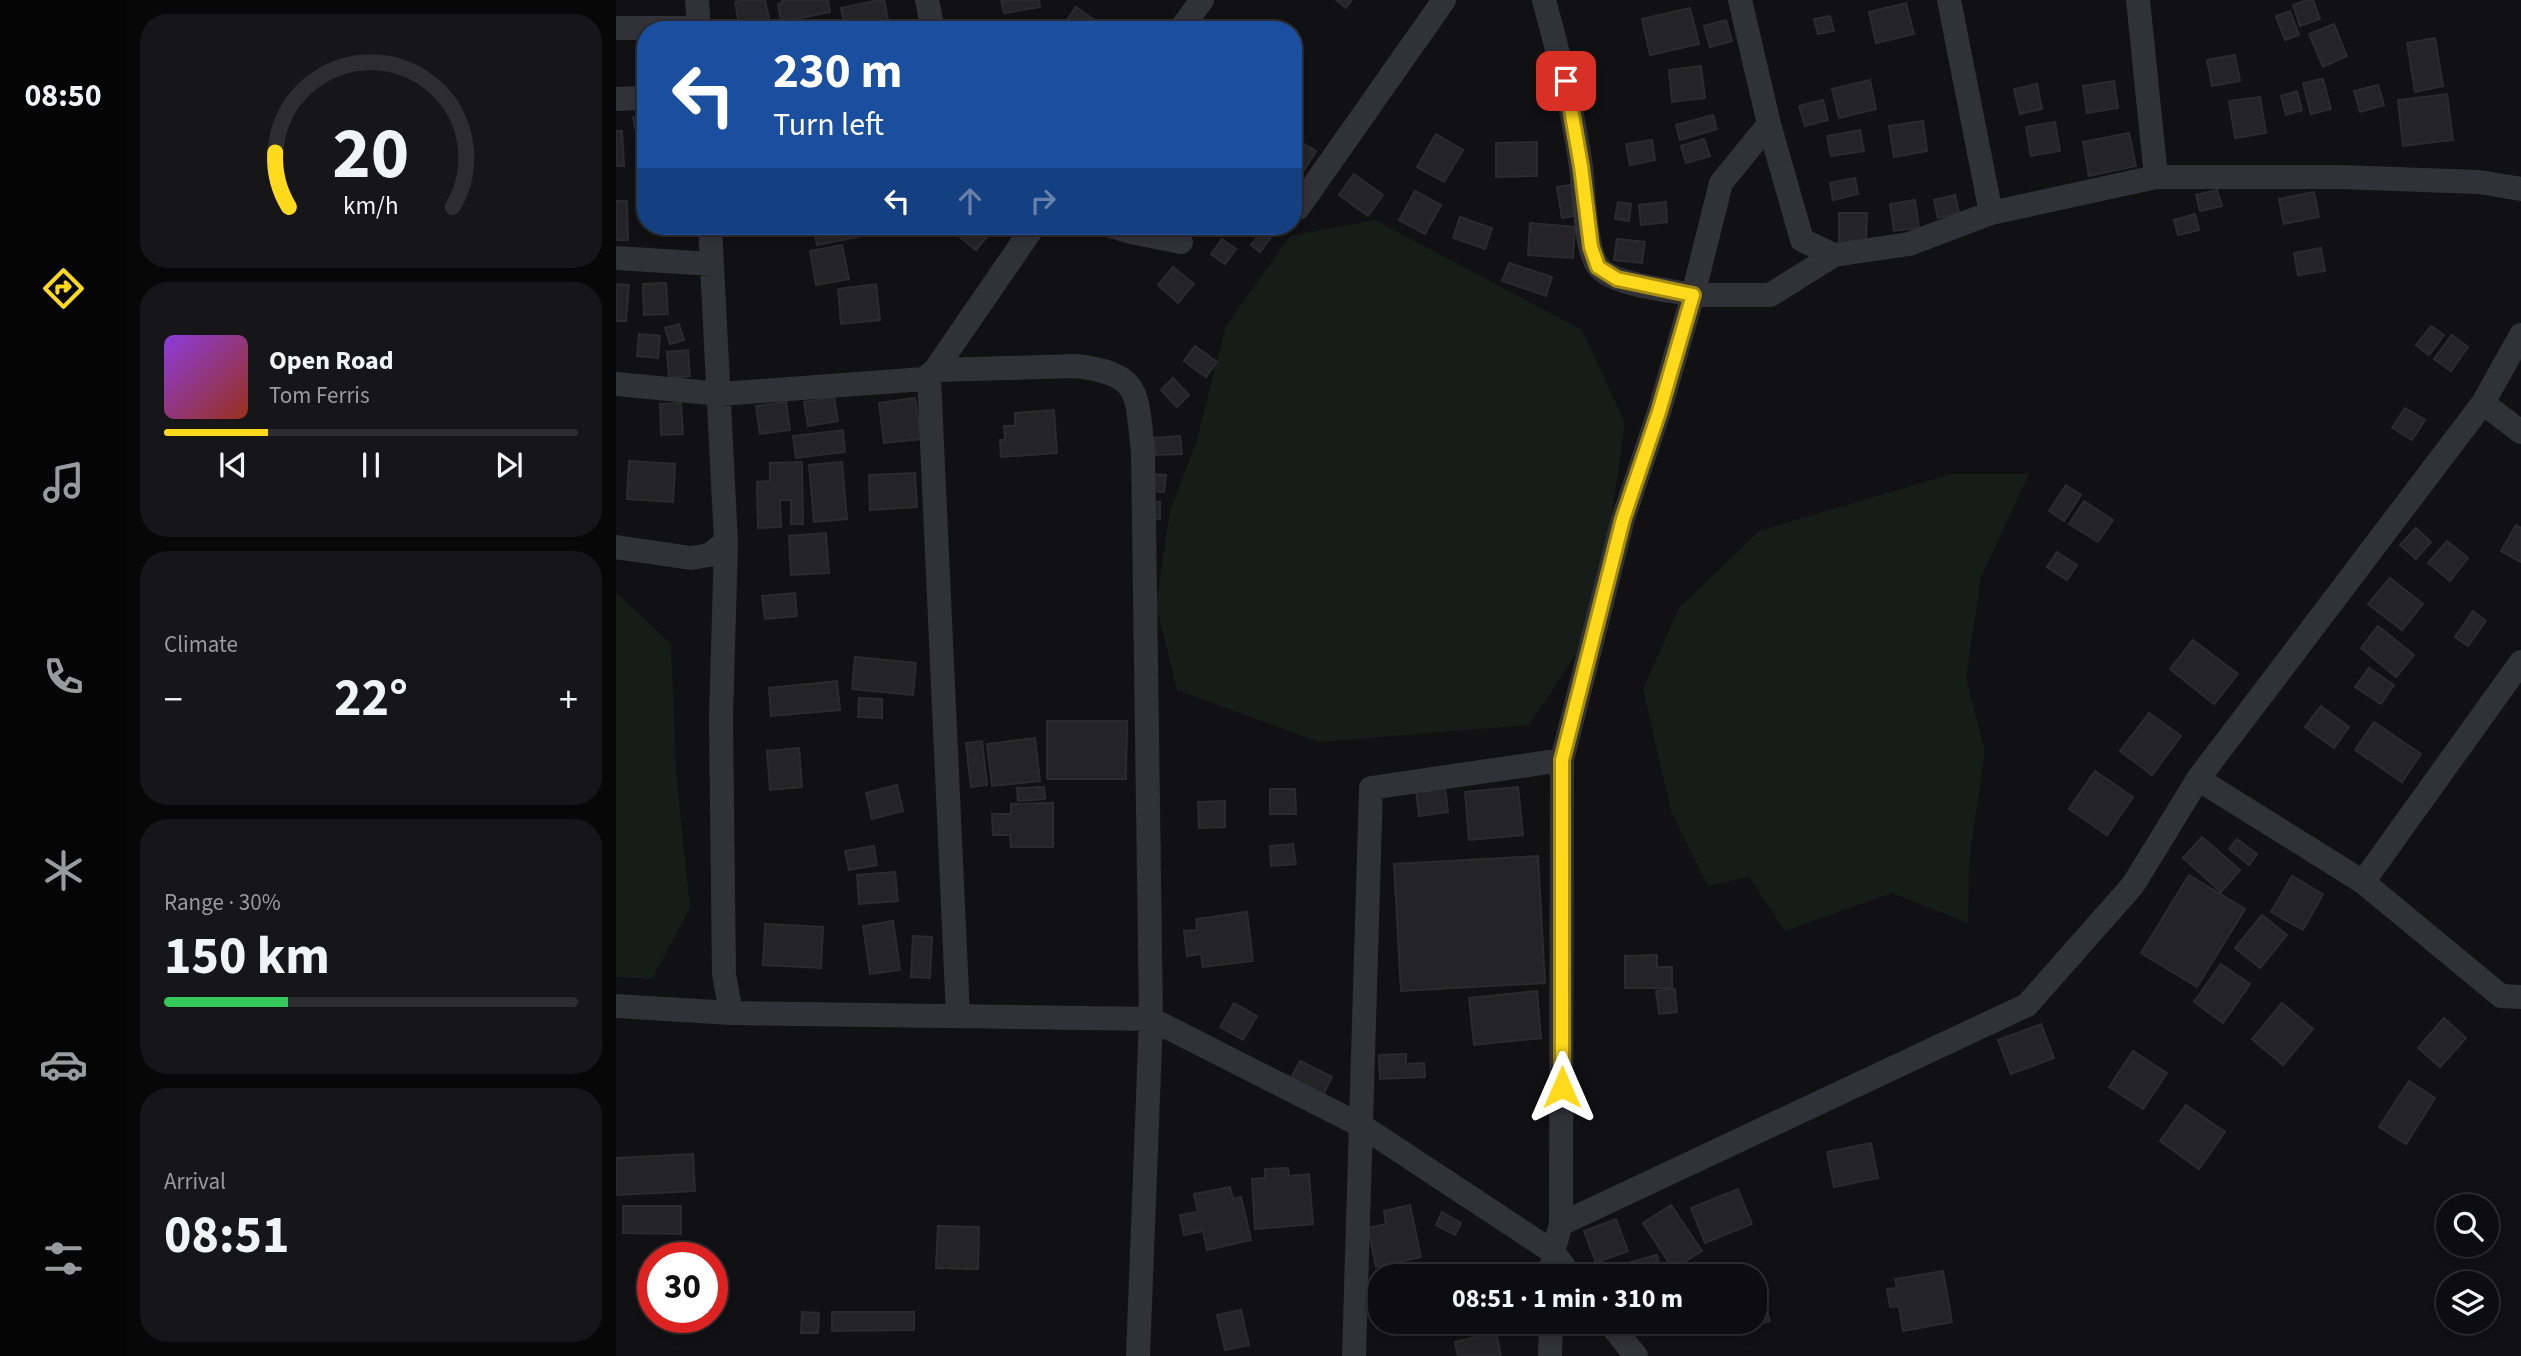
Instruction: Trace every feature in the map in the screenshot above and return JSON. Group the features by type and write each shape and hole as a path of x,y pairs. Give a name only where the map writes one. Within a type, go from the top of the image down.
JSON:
{"street":[{"path":"697,0 698,21"},
{"path":"927,0 931,21"},
{"path":"1187,21 1202,0"},
{"path":"1302,202 1444,0"},
{"path":"1544,0 1566,81 1581,166 1591,247 1598,267 1617,279 1693,295 1770,295 1834,255 1909,244 1991,213 2156,177 2339,177 2479,181 2521,189"},
{"path":"1740,0 1769,124 1802,240 1834,255"},
{"path":"1949,0 1991,213"},
{"path":"2138,0 2156,177"},
{"path":"616,28 637,28"},
{"path":"616,99 637,98"},
{"path":"616,1006 732,1013 1151,1019 1362,1126 1552,1264 1561,1224 1562,760 1623,519 1659,412 1693,295 1721,183 1769,124"},
{"path":"710,235 726,542 722,759 724,974 732,1013"},
{"path":"958,1015 932,373 1028,235"},
{"path":"1146,235 1181,242"},
{"path":"616,258 712,264"},
{"path":"1561,1224 2027,1004 2133,885 2198,779 2483,403 2521,335"},
{"path":"616,384 720,394 932,373 1076,366 1099,369 1122,378 1136,395 1143,452 1151,1019 1138,1356"},
{"path":"2483,403 2521,432"},
{"path":"616,547 691,558 709,555 726,542"},
{"path":"2363,882 2521,662"},
{"path":"1354,1356 1371,788 1562,760"},
{"path":"2198,779 2363,882 2501,996 2521,997"},
{"path":"1550,1356 1551,1334"},
{"path":"1618,1334 1636,1356"}],"shaded area":[{"path":"1375,220 1582,330 1625,423 1596,624 1529,725 1319,742 1177,690 1156,605 1170,511 1197,440 1226,326 1290,236"},
{"path":"1951,474 2029,474 1981,577 1966,678 1985,752 1969,861 1968,923 1892,893 1785,931 1749,877 1708,886 1671,811 1643,689 1679,608 1759,531"},
{"path":"616,592 671,644 676,771 690,908 652,979 616,977"}],"building":[{"path":"765,0 770,21 739,21 735,2"},
{"path":"782,0 828,0 830,12 781,21 778,4 782,3"},
{"path":"884,0 888,21 843,21 841,8"},
{"path":"1001,0 1039,0 1040,7 1004,13"},
{"path":"1336,0 1352,0 1346,8"},
{"path":"2313,0 2320,19 2300,26 2293,5"},
{"path":"1906,3 1914,34 1876,43 1869,12"},
{"path":"1076,7 1096,21 1066,21"},
{"path":"1690,8 1699,44 1650,55 1642,19"},
{"path":"2290,11 2299,35 2285,40 2276,16"},
{"path":"1830,16 1834,31 1818,34 1814,19"},
{"path":"1726,20 1732,41 1710,47 1704,26"},
{"path":"2334,24 2347,56 2323,67 2309,34"},
{"path":"2435,38 2443,86 2415,92 2407,43"},
{"path":"2235,55 2240,81 2212,86 2207,60"},
{"path":"1701,66 1705,98 1672,102 1669,70"},
{"path":"2323,79 2331,109 2311,114 2303,83"},
{"path":"1870,80 1876,109 1839,118 1832,89"},
{"path":"2114,81 2118,108 2087,113 2083,86"},
{"path":"2037,84 2042,109 2020,114 2014,89"},
{"path":"2378,85 2384,105 2360,112 2354,91"},
{"path":"2297,91 2302,110 2286,115 2281,96"},
{"path":"2447,94 2453,140 2403,146 2398,100"},
{"path":"2260,97 2266,133 2235,138 2229,101"},
{"path":"1823,100 1828,120 1805,126 1799,106"},
{"path":"1713,115 1717,129 1680,140 1676,125"},
{"path":"637,116 637,138 633,117"},
{"path":"1923,121 1927,151 1894,157 1889,126"},
{"path":"2055,122 2060,151 2031,156 2026,127"},
{"path":"1860,130 1864,151 1831,156 1827,136"},
{"path":"616,131 622,131 624,166 616,166"},
{"path":"2129,133 2136,166 2089,176 2083,142"},
{"path":"1436,134 1463,150 1444,182 1417,167"},
{"path":"1704,139 1710,156 1686,163 1681,146"},
{"path":"1652,140 1655,160 1630,165 1626,144"},
{"path":"1537,142 1537,176 1496,177 1496,143"},
{"path":"1302,143 1316,151 1304,170 1302,169"},
{"path":"1354,174 1383,195 1368,216 1339,195"},
{"path":"1855,178 1858,194 1833,200 1830,183"},
{"path":"1575,184 1580,215 1562,218 1557,187"},
{"path":"2217,190 2222,206 2200,211 2196,195"},
{"path":"1415,191 1441,205 1425,234 1399,220"},
{"path":"2314,192 2319,217 2284,224 2279,199"},
{"path":"1955,195 1959,213 1938,218 1934,200"},
{"path":"1915,200 1919,228 1894,231 1890,204"},
{"path":"616,201 627,201 628,240 616,240"},
{"path":"1618,202 1631,204 1629,221 1615,219"},
{"path":"1666,202 1667,222 1641,225 1639,205"},
{"path":"1839,213 1867,213 1866,243 1839,242"},
{"path":"2195,214 2199,230 2178,235 2174,220"},
{"path":"1460,217 1492,228 1485,249 1453,238"},
{"path":"1530,223 1575,227 1573,258 1528,255"},
{"path":"815,235 868,235 817,245"},
{"path":"957,235 988,235 976,250"},
{"path":"1258,235 1271,237 1260,252 1251,245"},
{"path":"1222,239 1236,249 1225,264 1211,254"},
{"path":"1617,239 1645,242 1642,263 1614,260"},
{"path":"842,245 849,279 816,285 810,251"},
{"path":"2321,248 2325,271 2298,275 2294,253"},
{"path":"1509,263 1552,277 1546,296 1502,281"},
{"path":"1173,267 1194,284 1178,303 1158,285"},
{"path":"666,283 668,314 644,315 643,284"},
{"path":"616,284 629,285 626,321 616,321"},
{"path":"876,284 880,320 841,324 838,289"},
{"path":"679,324 684,340 670,344 665,328"},
{"path":"2431,326 2444,335 2429,355 2416,345"},
{"path":"639,334 660,336 658,358 637,356"},
{"path":"2452,335 2468,347 2451,371 2434,359"},
{"path":"1195,346 1217,362 1206,377 1184,361"},
{"path":"688,350 690,376 669,378 667,352"},
{"path":"1173,378 1189,395 1177,407 1161,390"},
{"path":"834,397 838,421 808,426 804,402"},
{"path":"915,398 921,439 884,443 879,403"},
{"path":"786,402 790,430 760,434 756,406"},
{"path":"681,403 683,434 661,435 660,404"},
{"path":"2405,408 2425,420 2412,440 2392,428"},
{"path":"1054,410 1057,453 1001,457 1000,440 1005,440 1004,426 1015,426 1015,413"},
{"path":"843,430 845,452 796,458 793,436"},
{"path":"1180,436 1182,454 1156,455 1154,438"},
{"path":"629,461 675,464 673,502 627,499"},
{"path":"802,462 803,524 791,524 791,500 780,500 781,527 758,528 757,482 770,481 770,463"},
{"path":"842,462 847,519 814,522 809,465"},
{"path":"915,473 917,507 870,510 869,475"},
{"path":"1150,474 1166,475 1164,492 1149,491"},
{"path":"2066,485 2081,495 2064,521 2049,511"},
{"path":"2084,501 2113,520 2098,542 2069,524"},
{"path":"1149,502 1160,502 1160,519 1149,519"},
{"path":"2516,525 2521,528 2521,562 2501,551"},
{"path":"2416,528 2431,542 2416,559 2400,545"},
{"path":"826,533 829,573 791,575 789,536"},
{"path":"2447,541 2468,558 2450,581 2428,563"},
{"path":"2057,552 2077,565 2067,580 2047,567"},
{"path":"2390,578 2423,604 2402,630 2368,604"},
{"path":"795,593 797,616 765,619 762,596"},
{"path":"2473,611 2486,621 2468,646 2455,637"},
{"path":"2378,626 2414,655 2396,677 2361,648"},
{"path":"2193,640 2238,674 2214,704 2170,669"},
{"path":"855,657 916,663 913,695 852,689"},
{"path":"2369,668 2394,685 2381,704 2355,687"},
{"path":"837,681 840,710 771,716 769,688"},
{"path":"859,698 882,699 882,718 858,717"},
{"path":"2321,706 2349,727 2334,748 2305,727"},
{"path":"2149,713 2181,736 2152,775 2120,751"},
{"path":"1047,721 1127,721 1126,779 1047,779"},
{"path":"2374,722 2421,754 2402,782 2355,750"},
{"path":"1035,738 1040,781 992,786 987,744"},
{"path":"982,741 987,785 971,787 966,743"},
{"path":"799,748 802,787 770,790 767,751"},
{"path":"2095,771 2133,797 2107,835 2069,809"},
{"path":"897,785 903,811 872,819 866,793"},
{"path":"1445,786 1448,812 1419,816 1416,790"},
{"path":"1044,787 1045,799 1018,801 1017,788"},
{"path":"1518,787 1523,835 1469,840 1465,792"},
{"path":"1270,789 1295,789 1296,814 1270,814"},
{"path":"1225,801 1225,827 1199,828 1198,802"},
{"path":"1053,803 1053,847 1011,847 1010,835 993,835 992,814 1011,814 1011,804"},
{"path":"2202,837 2240,870 2221,892 2183,858"},
{"path":"2237,839 2257,854 2249,865 2229,849"},
{"path":"1293,844 1296,864 1271,866 1270,846"},
{"path":"874,846 877,865 849,870 845,851"},
{"path":"1538,856 1545,983 1401,991 1394,864"},
{"path":"895,872 898,901 859,904 857,875"},
{"path":"2189,875 2245,909 2197,987 2141,953"},
{"path":"2292,876 2323,894 2303,930 2271,912"},
{"path":"1247,912 1253,961 1203,967 1201,954 1187,956 1184,931 1197,930 1196,919"},
{"path":"2262,915 2287,935 2260,968 2235,948"},
{"path":"893,921 900,970 870,974 863,926"},
{"path":"765,924 823,927 821,968 763,965"},
{"path":"913,936 932,937 930,978 911,977"},
{"path":"1657,955 1657,967 1672,967 1672,988 1625,988 1625,956"},
{"path":"2221,964 2250,984 2223,1023 2194,1002"},
{"path":"1675,989 1677,1012 1659,1014 1656,991"},
{"path":"1537,991 1541,1038 1474,1045 1469,998"},
{"path":"1234,1003 1257,1016 1243,1040 1220,1027"},
{"path":"2282,1003 2313,1029 2283,1065 2252,1039"},
{"path":"2444,1018 2466,1038 2440,1067 2418,1048"},
{"path":"2041,1024 2054,1058 2011,1074 1998,1040"},
{"path":"2133,1051 2167,1073 2143,1109 2109,1087"},
{"path":"1406,1054 1406,1064 1424,1063 1425,1077 1380,1079 1379,1055"},
{"path":"1300,1061 1332,1077 1322,1097 1290,1080"},
{"path":"2409,1081 2435,1098 2406,1144 2379,1127"},
{"path":"2186,1105 2225,1132 2199,1169 2160,1141"},
{"path":"1871,1143 1878,1178 1834,1187 1827,1152"},
{"path":"693,1154 695,1191 616,1195 616,1158"},
{"path":"1288,1168 1289,1176 1309,1174 1313,1224 1255,1229 1252,1179 1265,1178 1265,1169"},
{"path":"1230,1187 1233,1199 1241,1197 1251,1240 1207,1250 1203,1231 1184,1235 1180,1215 1198,1212 1194,1194"},
{"path":"1738,1189 1752,1224 1705,1243 1691,1208"},
{"path":"1410,1205 1421,1257 1390,1264 1375,1264 1368,1228 1386,1224 1384,1211"},
{"path":"1671,1205 1702,1251 1681,1264 1670,1264 1643,1223"},
{"path":"623,1206 681,1206 681,1234 623,1233"},
{"path":"1442,1212 1461,1223 1455,1235 1436,1225"},
{"path":"1616,1219 1628,1251 1596,1263 1584,1231"},
{"path":"938,1226 979,1227 978,1269 936,1268"},
{"path":"1657,1255 1660,1264 1631,1264"},
{"path":"1943,1271 1952,1322 1903,1331 1899,1306 1890,1307 1887,1289 1897,1288 1895,1279"},
{"path":"1241,1310 1249,1345 1225,1350 1217,1315"},
{"path":"802,1312 819,1313 818,1333 801,1333"},
{"path":"832,1312 914,1312 914,1330 832,1331"},
{"path":"1496,1334 1501,1356 1458,1356 1455,1342"}],"route":[{"path":"1562,1087 1562,760 1623,519 1659,412 1693,295 1617,279 1598,267 1591,247 1581,166 1566,81"}]}
